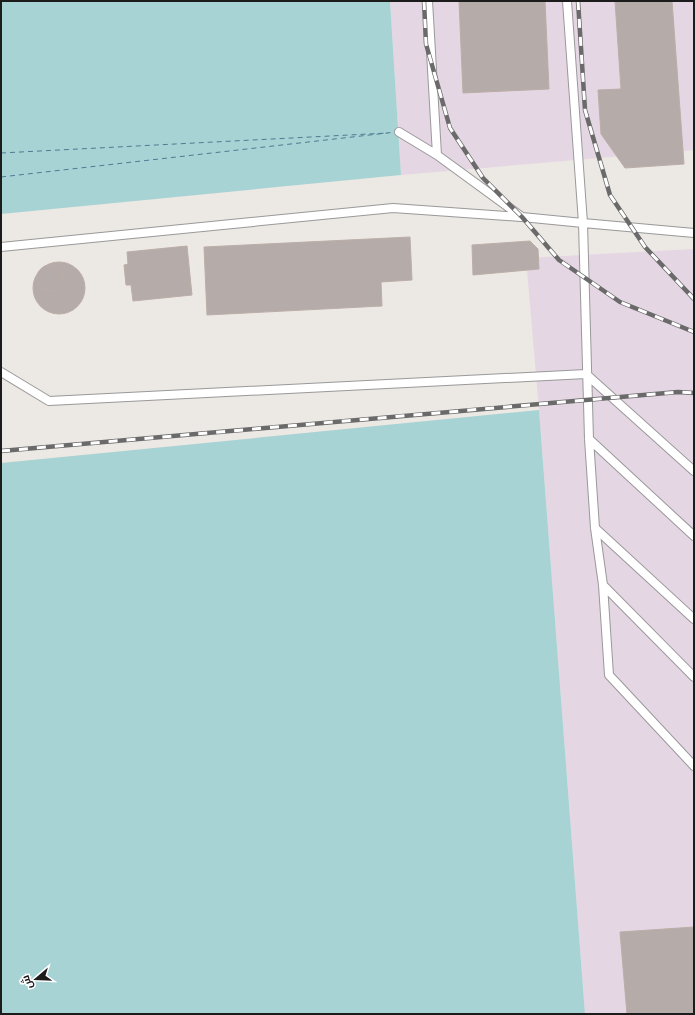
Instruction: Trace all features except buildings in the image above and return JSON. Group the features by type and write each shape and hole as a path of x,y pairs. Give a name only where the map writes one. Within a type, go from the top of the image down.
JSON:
{"lane":[{"path":"428,1 437,155"},
{"path":"567,1 584,223 586,374 589,439 595,528 603,585 609,675 694,766"},
{"path":"399,132 437,155 522,217"},
{"path":"1,247 393,208 522,217 694,233"},
{"path":"1,372 49,401 586,374 694,471"},
{"path":"589,439 694,536"},
{"path":"595,528 694,619"},
{"path":"603,585 694,677"}],"shaded area":[{"path":"390,1 694,1 694,150 401,175"},
{"path":"694,249 694,1014 585,1014 526,258"}],"water":[{"path":"1,1 390,1 401,175 1,214"},
{"path":"539,410 585,1014 1,1014 1,463"}],"ferry route":[{"path":"1,177 396,132"},
{"path":"1,153 388,133"}],"railway":[{"path":"424,1 426,44 450,128 483,178 522,217 559,260 620,302 694,332"},
{"path":"578,1 585,110 610,195 645,247 694,299"},
{"path":"1,451 678,392 694,393"}]}
